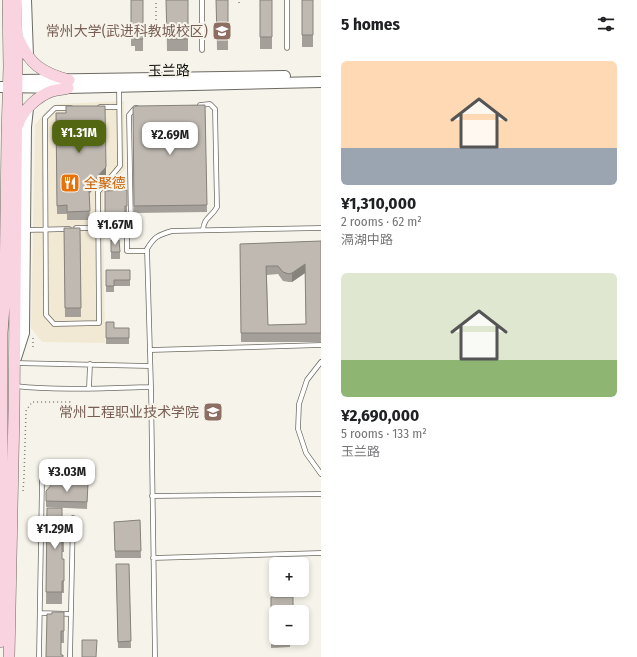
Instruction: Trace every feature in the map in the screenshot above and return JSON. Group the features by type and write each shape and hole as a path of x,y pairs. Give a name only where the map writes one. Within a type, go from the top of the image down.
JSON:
{"main road":[{"path":"8,0 13,35 22,48 41,70 68,84"},
{"path":"9,657 14,363 9,84 16,0"},
{"path":"0,57 13,35"},
{"path":"0,642 1,363 11,138 20,118 28,108 44,95 68,84"},
{"path":"0,111 11,138"},
{"path":"1,363 14,363"},
{"path":"1,385 14,386"}],"street":[{"path":"26,0 28,56"},
{"name":"玉兰路","path":"9,84 68,84 321,75"},
{"name":"玉兰路","path":"68,84 119,86 321,82"},
{"path":"14,363 24,333 26,127 28,108"}],"lane":[{"path":"202,0 202,50"},
{"path":"286,48 287,0"},
{"path":"77,108 55,108 45,118 46,315 54,324 99,323 98,192 120,166 119,86"},
{"path":"195,105 210,104 215,109 217,207 213,214 203,223 203,230"},
{"path":"98,107 119,106"},
{"path":"143,107 135,108 129,115 131,224 127,235 127,251 147,251"},
{"path":"25,230 98,228"},
{"path":"155,657 151,387 147,251 153,240 160,234 172,231 321,228"},
{"path":"150,350 321,345"},
{"path":"321,362 307,380 298,404 298,429 306,454 321,474"},
{"path":"14,363 150,366"},
{"path":"89,388 90,364"},
{"path":"14,386 32,388 151,387"},
{"path":"40,657 42,480"},
{"path":"152,496 321,494"},
{"path":"70,657 73,518"},
{"path":"153,558 321,553"},
{"path":"40,613 71,614"}],"path":[{"path":"156,0 156,36"},
{"path":"32,334 33,350"},
{"path":"26,410 32,402 70,402 69,408"}],"shaded area":[{"path":"124,101 125,169 103,194 105,343 42,342 31,328 35,125 46,111 58,104"}],"building":[{"path":"131,0 143,0 143,39 135,39 135,35 131,34"},
{"path":"166,0 188,0 188,39 167,39"},
{"path":"216,0 228,0 228,38 217,38"},
{"path":"260,0 272,0 272,37 260,37"},
{"path":"302,0 313,0 313,35 302,35"},
{"path":"205,105 207,205 134,206 133,108 136,106"},
{"path":"66,106 105,106 106,167 86,189 89,189 90,211 67,212 67,205 57,206 56,113 66,113"},
{"path":"127,190 125,221 105,222 105,191"},
{"path":"64,228 80,228 81,308 65,308"},
{"path":"111,240 119,240 120,252 111,252"},
{"path":"321,241 321,333 241,333 240,244","holes":["305,264 306,324 268,325 266,266 278,266 283,272 289,274"]},
{"path":"106,270 130,270 130,280 114,280 114,286 106,286"},
{"path":"106,322 114,322 114,328 129,328 129,338 106,338"},
{"path":"53,483 88,484 87,502 46,501 46,491"},
{"path":"47,508 62,508 62,518 64,518 62,559 64,559 64,581 62,581 62,592 46,592"},
{"path":"140,520 141,551 115,551 114,522"},
{"path":"116,564 129,564 131,641 118,642"},
{"path":"271,597 293,597 293,605 271,605"},
{"path":"52,612 64,612 64,631 61,631 61,655 63,655 63,657 46,657 47,614 52,614"},
{"path":"82,640 97,640 96,657 82,657"}],"place":[{"name":"常州大学(武进科教城校区)","path":"222,31"},
{"name":"全聚德","path":"70,183"},
{"name":"常州工程职业技术学院","path":"213,412"}]}
